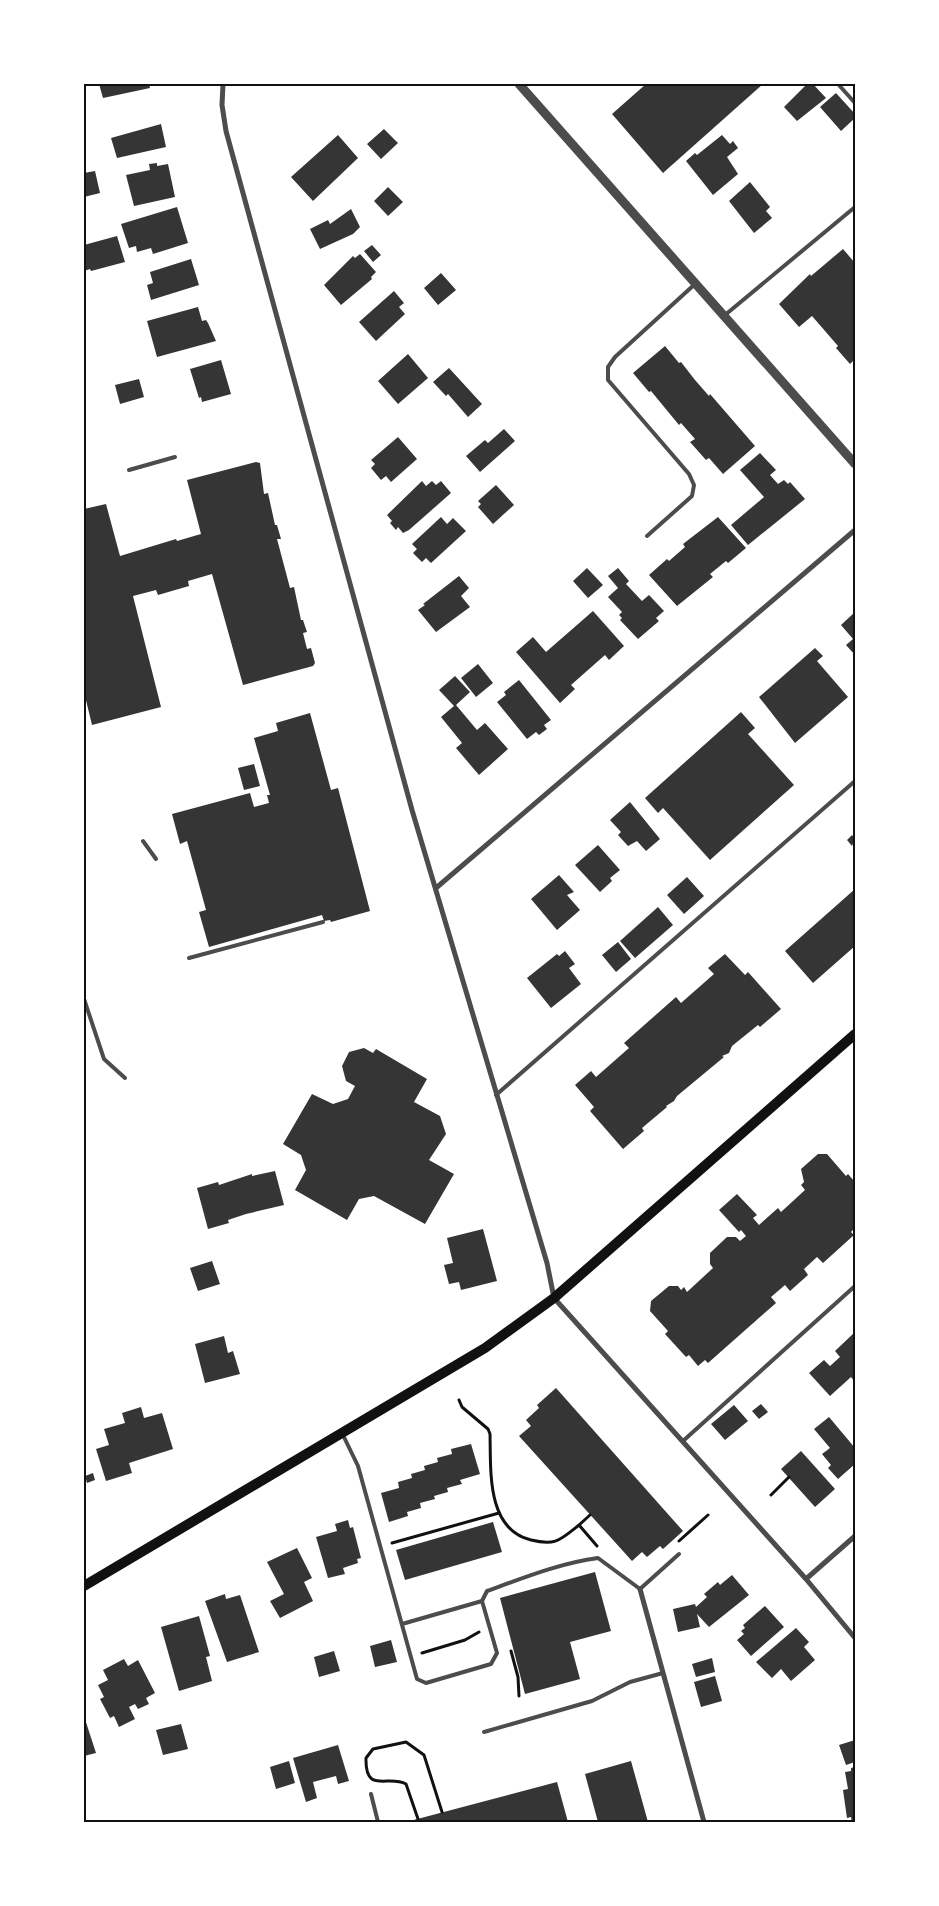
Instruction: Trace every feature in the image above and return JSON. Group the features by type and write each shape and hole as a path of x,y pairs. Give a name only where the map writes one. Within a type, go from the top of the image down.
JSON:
{"main road":[{"path":"84,1586 485,1348 554,1298 855,1034"}],"street":[{"path":"223,84 222,105 226,131 412,810 546,1263 554,1298 806,1579 855,1638"},
{"path":"519,84 855,464"},
{"path":"436,888 855,530"},
{"path":"806,1579 855,1536"},
{"path":"640,1589 704,1822"}],"lane":[{"path":"838,84 855,103"},
{"path":"723,316 855,208"},
{"path":"647,536 692,496 694,485 689,474 608,380 608,367 615,357 695,284"},
{"path":"129,470 175,457"},
{"path":"496,1095 855,781"},
{"path":"143,841 156,859"},
{"path":"188,958 323,922"},
{"path":"84,999 104,1059 125,1078"},
{"path":"683,1441 855,1286"},
{"path":"342,1433 358,1466 417,1680 426,1683 491,1664 497,1653 482,1602 487,1591 532,1574 583,1560 598,1558 640,1589 679,1554"},
{"path":"402,1624 482,1602"},
{"path":"484,1732 592,1701 630,1682 663,1673"},
{"path":"370,1794 378,1822"}],"path":[{"path":"459,1400 462,1406 488,1429 490,1434 492,1489 499,1513 505,1524 522,1538 542,1543 557,1543 590,1515"},
{"path":"771,1495 789,1477"},
{"path":"391,1543 499,1513"},
{"path":"673,1546 708,1515"},
{"path":"579,1525 597,1547"},
{"path":"422,1653 465,1640 482,1630"},
{"path":"508,1642 518,1677 519,1696"},
{"path":"418,1819 406,1784 402,1782 376,1781 367,1774 366,1758 373,1749 406,1742 424,1755 442,1812"}],"building":[{"path":"99,84 149,84 150,88 103,98"},
{"path":"646,84 763,84 663,173 612,114"},
{"path":"807,84 813,84 826,98 797,121 784,107"},
{"path":"836,93 855,114 855,118 841,131 820,107"},
{"path":"161,124 166,147 117,158 111,138"},
{"path":"384,129 398,143 381,159 367,144"},
{"path":"338,135 358,158 313,201 291,177"},
{"path":"722,135 730,144 733,141 738,148 727,157 738,174 713,195 686,161 695,153 697,155"},
{"path":"157,163 157,166 168,164 175,197 134,206 126,175 150,170 149,164"},
{"path":"95,171 100,193 84,197 84,173"},
{"path":"750,182 770,207 766,211 772,218 754,233 729,201"},
{"path":"388,187 403,202 388,216 374,201"},
{"path":"177,207 188,243 153,254 151,248 137,252 136,246 129,248 121,224"},
{"path":"351,209 360,227 353,234 320,249 310,229 328,220 330,224"},
{"path":"117,236 125,262 91,271 90,269 84,271 84,245"},
{"path":"372,245 381,255 373,262 364,251"},
{"path":"843,249 855,263 855,359 850,364 836,348 838,346 812,316 799,327 779,304 810,274 811,276"},
{"path":"360,254 376,272 371,277 372,279 341,305 324,285 353,256 355,258"},
{"path":"191,259 199,285 151,300 147,285 153,283 150,272"},
{"path":"441,273 456,290 438,305 424,288"},
{"path":"394,291 404,303 399,307 405,314 376,341 359,322"},
{"path":"198,307 202,321 206,320 216,341 157,357 147,321"},
{"path":"665,346 755,446 723,474 709,458 706,460 690,442 695,439 681,423 679,425 651,391 649,392 633,373"},
{"path":"408,354 428,378 398,404 378,381"},
{"path":"221,360 231,394 202,402 190,369"},
{"path":"449,368 482,404 468,417 448,394 446,396 433,382"},
{"path":"139,379 144,397 120,404 115,385"},
{"path":"504,429 515,441 480,472 466,456 485,440 488,443"},
{"path":"398,437 417,459 391,482 386,476 381,480 371,468 375,464 371,460"},
{"path":"760,453 776,470 770,475 778,484 784,480 788,484 790,482 805,499 748,545 731,525 764,497 740,470"},
{"path":"256,462 260,463 264,494 268,493 275,525 277,525 281,539 277,539 290,588 294,587 301,620 303,620 307,632 303,633 307,649 311,648 315,663 313,666 243,685 212,574 188,581 189,586 158,595 156,590 133,596 161,707 92,725 84,692 84,509 106,504 120,556 176,539 177,541 201,534 187,480"},
{"path":"422,481 426,486 432,481 436,485 441,481 451,493 409,530 403,533 398,527 396,530 390,523 392,521 387,515"},
{"path":"496,485 514,505 493,524 478,507 481,504 478,501"},
{"path":"441,517 447,524 453,518 466,531 431,563 426,558 422,562 413,553 417,549 412,544"},
{"path":"718,517 746,548 728,563 726,561 710,574 713,577 677,606 649,575 667,559 669,561 685,547 683,544"},
{"path":"587,568 603,585 588,598 573,581"},
{"path":"618,568 629,581 626,584 642,601 649,595 664,611 656,618 659,621 638,639 620,620 622,618 619,615 622,612 608,597 618,588 608,576"},
{"path":"459,576 469,588 461,596 470,607 436,632 418,610"},
{"path":"593,611 624,646 609,660 605,655 571,685 575,689 560,703 516,652 533,637 546,652"},
{"path":"855,612 855,655 846,645 853,639 841,625"},
{"path":"815,648 823,656 817,661 848,697 795,743 759,697"},
{"path":"478,664 493,683 476,697 461,678"},
{"path":"455,676 470,692 456,705 477,730 485,723 508,749 479,775 456,748 462,743 441,717 454,706 439,690"},
{"path":"519,680 551,720 544,725 547,729 539,735 536,732 527,739 497,702 506,695 504,692"},
{"path":"741,712 755,728 748,734 794,785 710,860 663,808 658,813 645,798"},
{"path":"310,713 331,790 338,788 370,911 331,922 330,920 324,921 322,915 209,947 199,912 206,910 187,841 180,844 172,814 250,793 254,807 269,803 267,795 270,795 254,738 278,731 276,723"},
{"path":"254,764 260,786 244,790 238,768"},
{"path":"630,802 660,839 646,851 637,841 628,846 618,835 621,832 610,820"},
{"path":"852,835 855,839 852,846 847,840"},
{"path":"598,845 620,870 610,878 612,881 600,892 575,865"},
{"path":"559,875 574,892 567,895 580,910 557,930 531,899"},
{"path":"687,877 704,896 684,914 667,895"},
{"path":"855,889 855,946 813,983 785,951"},
{"path":"658,907 673,925 635,958 620,941"},
{"path":"618,942 631,959 616,972 602,955"},
{"path":"565,951 575,964 569,968 581,984 551,1008 527,978 557,954 559,956"},
{"path":"725,954 745,975 748,972 781,1009 760,1027 758,1025 732,1046 729,1053 722,1056 724,1057 677,1096 674,1101 642,1128 644,1131 623,1149 590,1111 594,1107 575,1085 591,1071 596,1077 629,1048 624,1043 676,997 681,1003 714,974 708,968"},
{"path":"364,1048 373,1053 376,1049 427,1079 414,1102 440,1116 446,1134 429,1160 454,1174 425,1224 374,1196 359,1199 347,1220 295,1190 306,1170 301,1155 283,1144 312,1094 333,1104 348,1099 355,1086 346,1081 342,1066 349,1052"},
{"path":"818,1154 827,1154 846,1176 848,1174 855,1182 855,1228 851,1232 854,1235 823,1263 817,1257 804,1269 808,1275 790,1291 785,1285 771,1297 776,1303 708,1363 705,1360 698,1366 689,1355 686,1357 665,1334 668,1331 650,1311 651,1301 669,1286 678,1286 681,1290 684,1287 687,1292 713,1268 710,1264 710,1253 727,1237 736,1237 740,1241 746,1236 741,1230 739,1232 719,1210 737,1194 757,1215 753,1218 759,1225 778,1208 781,1212 805,1190 801,1185 804,1182 801,1169"},
{"path":"275,1171 284,1205 246,1214 228,1220 229,1223 208,1229 197,1188 218,1182 219,1185 252,1174 252,1176"},
{"path":"483,1229 497,1281 461,1290 459,1282 449,1284 444,1265 453,1263 447,1238"},
{"path":"212,1261 220,1284 198,1291 190,1268"},
{"path":"855,1332 855,1382 851,1377 830,1396 809,1373 824,1360 830,1366 840,1357 835,1351"},
{"path":"224,1336 228,1353 233,1351 240,1374 205,1383 195,1344"},
{"path":"556,1388 683,1531 663,1549 660,1546 647,1557 642,1552 632,1561 519,1436 531,1426 526,1420 539,1408 537,1405"},
{"path":"761,1404 768,1412 759,1419 752,1411"},
{"path":"734,1405 748,1421 725,1440 711,1424"},
{"path":"141,1407 144,1418 162,1413 173,1449 129,1463 132,1473 106,1481 96,1449 109,1445 104,1429 125,1423 122,1413"},
{"path":"829,1417 855,1448 855,1464 838,1479 828,1468 831,1465 822,1454 830,1448 814,1429"},
{"path":"471,1444 480,1474 460,1480 462,1484 447,1488 448,1492 434,1496 435,1499 420,1503 421,1508 407,1512 408,1516 389,1522 381,1493 399,1488 398,1482 412,1478 411,1474 425,1470 424,1466 438,1462 437,1458 452,1454 451,1449"},
{"path":"801,1451 835,1489 815,1507 781,1469"},
{"path":"93,1473 95,1480 87,1483 85,1476"},
{"path":"348,1520 350,1528 353,1527 361,1558 357,1559 358,1563 343,1568 345,1574 328,1578 316,1537 337,1531 335,1524"},
{"path":"493,1522 502,1552 405,1580 396,1550"},
{"path":"297,1548 312,1578 304,1582 313,1601 280,1618 270,1601 284,1594 267,1562"},
{"path":"595,1572 611,1631 570,1642 580,1679 525,1694 500,1598"},
{"path":"732,1575 749,1595 709,1627 697,1614 700,1627 678,1632 673,1609 695,1604 696,1607 707,1597 704,1594 718,1582 720,1585"},
{"path":"225,1594 226,1599 240,1595 259,1652 227,1662 205,1601"},
{"path":"765,1606 784,1627 751,1656 737,1640 744,1634 741,1631 745,1628 743,1625"},
{"path":"199,1616 210,1656 206,1657 212,1681 179,1691 161,1627"},
{"path":"796,1628 809,1642 804,1647 815,1660 791,1681 781,1669 772,1678 756,1662"},
{"path":"391,1640 397,1662 375,1667 370,1646"},
{"path":"334,1651 340,1671 319,1677 314,1657"},
{"path":"712,1658 715,1672 696,1677 692,1664"},
{"path":"124,1659 128,1666 138,1660 155,1693 146,1698 149,1704 138,1709 135,1704 129,1707 135,1719 119,1727 114,1716 110,1718 100,1699 104,1697 98,1685 108,1680 103,1670"},
{"path":"715,1676 722,1701 701,1707 694,1682"},
{"path":"84,1716 96,1753 84,1756"},
{"path":"181,1724 188,1749 163,1755 156,1730"},
{"path":"855,1740 855,1762 846,1765 839,1745"},
{"path":"338,1745 349,1781 338,1784 336,1776 313,1782 317,1798 306,1802 293,1758"},
{"path":"289,1761 295,1783 276,1789 270,1767"},
{"path":"631,1761 648,1822 598,1822 585,1774"},
{"path":"855,1767 855,1822 852,1822 851,1817 847,1818 843,1790 848,1789 845,1772 851,1771 851,1768"},
{"path":"557,1782 568,1822 406,1822"}]}
